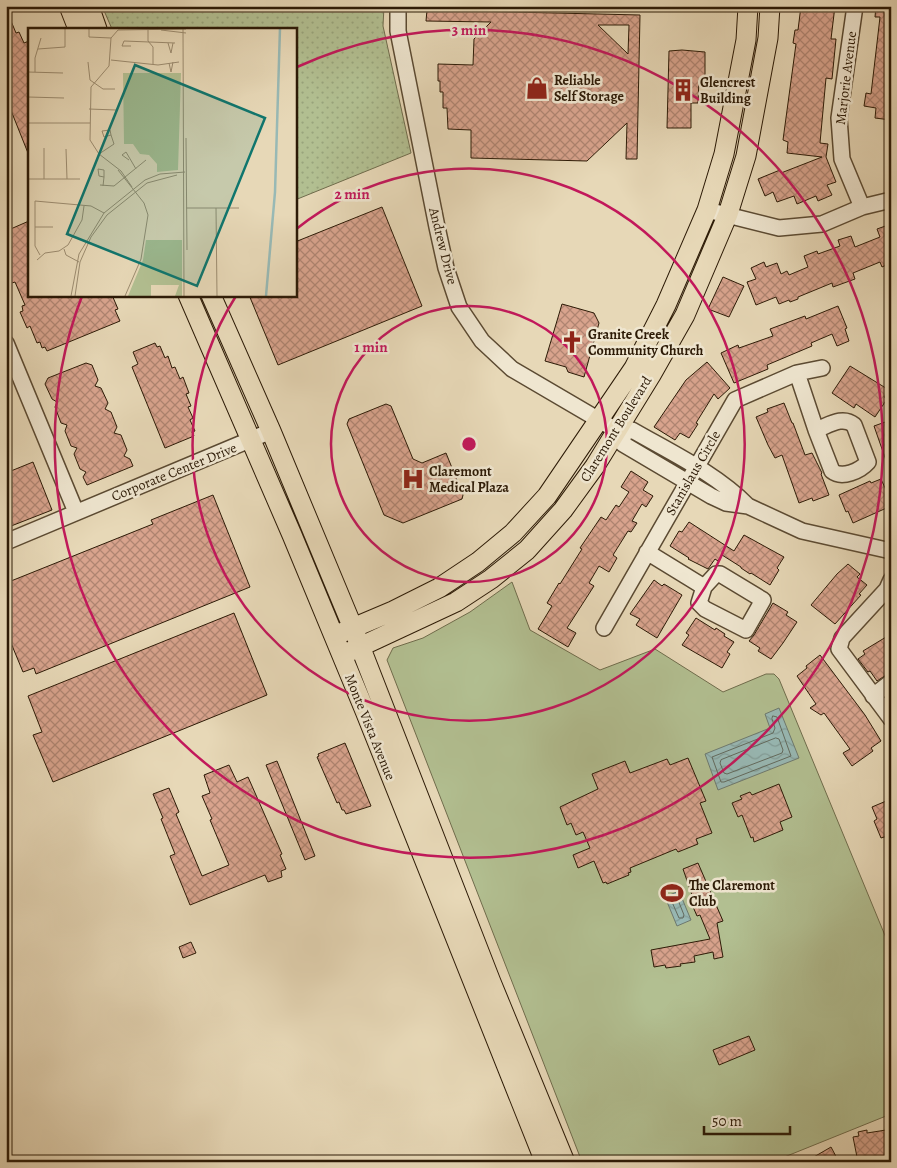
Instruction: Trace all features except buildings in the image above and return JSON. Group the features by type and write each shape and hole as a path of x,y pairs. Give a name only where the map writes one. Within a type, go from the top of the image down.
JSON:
{"main road":[{"path":"69,6 78,28"},
{"path":"89,6 97,28"},
{"name":"Claremont Boulevard","path":"334,636 439,588 478,562 513,534 547,496 634,368 666,305 707,210 724,154 746,40 748,6"},
{"name":"Claremont Boulevard","path":"340,655 456,602 491,579 527,550 563,510 620,432 685,315 728,214 746,156 768,38 770,6"},
{"name":"Monte Vista Avenue","path":"188,296 292,535 340,655 365,711 545,1162"},
{"name":"Monte Vista Avenue","path":"212,296 353,628 491,982 565,1162"}],"street":[{"name":"Andrew Drive","path":"398,6 398,31 437,227 446,268 459,307 482,341 512,369 620,432"},
{"name":"Marjorie Avenue","path":"856,6 839,118 842,159 862,207"},
{"path":"707,210 779,228 822,224 862,207 891,200"},
{"path":"6,343 76,512"},
{"name":"Stanislaus Circle","path":"604,628 735,400 798,372 822,368"},
{"path":"798,372 816,430 832,472 837,476 844,475 864,467 868,462 854,425 849,421 843,420 816,430"},
{"path":"748,506 734,492 697,467 632,430 620,432 623,444 726,503 748,506 802,531 891,551"},
{"name":"Corporate Center Drive","path":"6,542 271,431"},
{"path":"648,552 704,587"},
{"path":"891,580 886,590 842,638 839,649 891,719"},
{"path":"873,696 891,682"}],"green space":[{"path":"102,6 384,6 383,26 411,153 296,200 296,28 112,28"},
{"name":"The Claremont Club","path":"512,582 530,630 600,670 655,649 723,692 766,674 774,674 779,679 891,950 891,1114 772,1162 582,1162 387,660 393,648 423,638 470,612"}],"water":[{"path":"779,708 799,758 718,790 705,754 770,728 765,714"},
{"path":"679,891 691,920 677,926 665,897"}],"place":[{"name":"Reliable Self Storage","path":"537,88"},
{"name":"Glencrest Building","path":"683,90"},
{"name":"Granite Creek Community Church","path":"572,342"},
{"name":"Claremont Medical Plaza","path":"413,479"},
{"name":"The Claremont Club","path":"672,893"}]}
